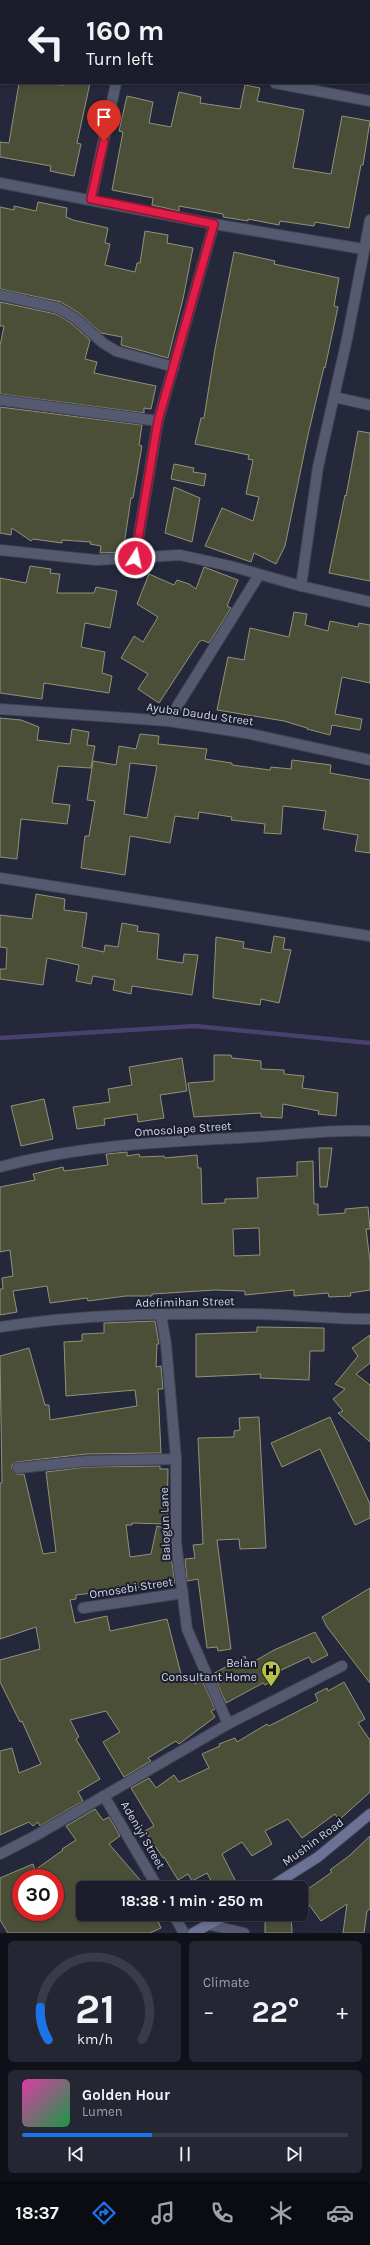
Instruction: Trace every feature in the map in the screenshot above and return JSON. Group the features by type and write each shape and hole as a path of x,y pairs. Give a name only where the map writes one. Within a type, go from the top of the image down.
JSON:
{"main road":[{"name":"Mushin Road","path":"280,1881 318,1857 370,1814"},
{"path":"193,1933 217,1921"}],"street":[{"path":"91,199 116,84"},
{"path":"279,84 370,101"},
{"path":"0,183 91,199 214,224 363,249"},
{"path":"301,586 318,467 334,397 370,220"},
{"path":"135,558 158,421 214,224"},
{"path":"0,295 58,308 75,318 103,343 116,351 174,367"},
{"path":"334,397 370,405"},
{"path":"0,400 158,421"},
{"path":"0,550 96,560 180,555 370,602"},
{"path":"168,721 259,575"},
{"name":"Ayuba Daudu Street","path":"0,708 168,721 246,733 370,760"},
{"path":"0,878 370,936"},
{"name":"Omosolape Street","path":"0,1167 56,1155 144,1144 370,1131"},
{"name":"Adefimihan Street","path":"0,1327 81,1318 161,1315 250,1314 330,1319 370,1318"},
{"name":"Balogun Lane","path":"161,1315 166,1344 176,1459 176,1542 186,1629 228,1724"},
{"path":"18,1468 86,1461 176,1459"},
{"name":"Omosebi Street","path":"83,1608 183,1593"},
{"path":"0,1854 228,1724 342,1666"},
{"name":"Adeniyi Street","path":"104,1796 154,1881"},
{"path":"177,1921 184,1933"},
{"path":"211,1925 244,1933"}],"building":[{"path":"19,84 90,84 77,143 81,144 74,176 50,171 51,166 0,157 0,142 9,143"},
{"path":"245,85 260,88 257,101 304,110 293,168 331,174 342,116 370,121 363,165 361,165 349,228 315,222 314,226 280,221 279,225 248,219 248,221 223,217 223,214 179,206 179,211 152,205 153,198 112,190 123,132 119,131 127,96 153,102 149,123 171,127 179,92 201,97 200,103 240,109"},
{"path":"38,202 67,208 66,217 73,220 108,228 105,243 110,244 105,265 135,272 137,263 140,263 145,231 168,235 167,243 193,248 183,299 168,358 121,345 122,337 101,333 79,313 61,302 0,289 0,207 14,210 14,206 36,211"},
{"path":"234,252 275,261 274,264 339,278 334,306 338,307 325,368 324,367 308,435 285,546 276,564 254,553 251,562 205,546 222,508 253,521 259,497 246,494 253,460 248,459 249,455 195,444 201,418 204,418 215,349"},
{"path":"0,302 56,314 71,323 90,340 85,359 97,362 94,373 156,386 151,409 144,408 144,413 0,394 0,346 4,326 0,326"},
{"path":"0,407 142,425 139,445 142,446 133,498 131,498 123,552 100,553 101,546 90,544 91,542 62,540 62,543 33,539 31,541 12,528 11,535 0,533"},
{"path":"358,431 370,433 370,581 329,573 345,495 346,496"},
{"path":"174,464 194,468 193,472 206,474 204,486 171,479"},
{"path":"174,487 200,498 192,542 165,533"},
{"path":"30,566 51,569 50,573 60,574 57,593 94,593 96,587 117,591 110,628 85,623 81,647 105,652 102,673 112,676 109,693 44,683 42,699 0,693 0,578 26,583"},
{"path":"204,567 238,580 227,606 231,608 209,643 202,640 199,642 159,703 138,689 148,674 121,658 134,636 143,642 158,617 137,604 149,574 174,585 177,580 189,584 196,589"},
{"path":"294,612 307,614 305,625 328,631 330,621 358,627 359,623 370,625 370,683 342,677 335,714 362,719 360,730 332,725 330,735 284,721 217,710 228,657 244,660 250,628 289,637"},
{"path":"0,718 21,720 39,727 37,740 70,744 72,729 89,732 87,745 95,746 91,768 58,766 52,803 70,805 67,824 21,819 17,859 0,857"},
{"path":"140,734 159,736 158,744 207,749 205,759 232,763 232,765 270,770 271,767 291,769 292,760 331,765 330,773 370,780 370,853 355,851 358,835 323,829 326,811 283,806 281,834 264,833 265,824 231,820 232,817 199,812 198,819 175,816 170,843 130,836 125,875 81,868 85,836 89,836 95,801 87,800 93,761 116,765 119,746 136,749","holes":["130,763 157,766 147,818 124,814"]},
{"path":"36,894 65,899 64,910 87,913 82,947 104,952 105,945 118,947 122,923 138,926 137,931 159,934 157,959 183,963 184,954 198,955 192,995 132,986 131,994 113,990 115,980 93,976 91,984 76,981 79,965 47,958 43,985 0,979 0,969 6,969 7,948 0,947 0,915 32,919"},
{"path":"274,936 285,938 283,949 291,950 279,1003 261,999 260,1005 213,998 216,937 244,942 243,948 271,953"},
{"path":"214,1055 231,1055 232,1058 261,1061 261,1069 284,1070 284,1074 304,1076 302,1088 338,1093 336,1116 318,1114 319,1111 283,1104 282,1118 261,1117 261,1113 194,1117 188,1083 214,1081"},
{"path":"182,1058 187,1091 160,1095 164,1118 138,1122 137,1114 104,1119 105,1125 77,1129 73,1107 110,1102 108,1089 132,1085 129,1067"},
{"path":"44,1099 53,1139 21,1146 11,1106"},
{"path":"319,1148 332,1148 327,1187 320,1187"},
{"path":"127,1152 127,1156 139,1154 140,1157 164,1156 165,1158 197,1155 198,1168 201,1168 202,1204 225,1203 225,1199 258,1198 257,1178 297,1176 297,1162 313,1161 314,1204 318,1204 318,1215 345,1213 345,1209 368,1207 370,1229 366,1229 370,1261 370,1290 350,1293 351,1296 329,1297 328,1293 294,1296 294,1290 245,1295 245,1291 215,1290 152,1294 152,1296 126,1296 88,1301 87,1298 50,1303 47,1286 13,1291 17,1312 0,1315 0,1289 3,1289 2,1278 13,1276 10,1250 0,1252 0,1187 35,1180 33,1174 63,1167 64,1171 108,1165 106,1154","holes":["259,1228 260,1255 234,1256 233,1229"]},
{"path":"155,1321 159,1344 157,1344 156,1367 161,1366 163,1389 158,1389 161,1453 86,1454 17,1462 12,1465 12,1469 16,1474 24,1474 43,1554 56,1552 46,1472 86,1467 160,1466 160,1469 168,1469 167,1524 132,1523 132,1525 126,1525 130,1557 151,1554 157,1526 167,1529 175,1583 76,1595 76,1599 70,1600 75,1623 107,1616 110,1631 167,1619 182,1678 190,1674 195,1684 202,1680 215,1709 211,1711 215,1717 179,1744 176,1741 148,1758 151,1761 124,1777 103,1742 120,1732 106,1711 70,1720 79,1737 76,1739 100,1779 78,1792 83,1801 40,1826 38,1822 33,1826 29,1822 0,1835 0,1751 12,1748 19,1773 41,1764 22,1721 20,1722 0,1682 0,1660 40,1649 36,1627 0,1639 0,1483 2,1483 0,1356 29,1348 45,1405 49,1405 50,1420 137,1406 135,1390 66,1396 64,1342 82,1341 82,1334 104,1333 104,1323"},
{"path":"257,1327 324,1328 324,1351 310,1351 309,1380 260,1378 261,1374 196,1377 196,1334 257,1332"},
{"path":"370,1335 370,1363 356,1374 370,1385 370,1442 338,1413 343,1411 333,1399 345,1389 335,1384 358,1356 352,1348"},
{"path":"259,1417 266,1548 240,1549 239,1539 217,1540 231,1649 218,1651 217,1647 207,1648 198,1579 187,1581 185,1559 195,1558 193,1545 203,1544 198,1438 234,1437 234,1431 240,1430 239,1418"},
{"path":"330,1417 370,1504 370,1518 355,1525 320,1449 282,1467 271,1443"},
{"path":"370,1588 370,1683 327,1627 322,1617"},
{"path":"315,1632 328,1655 312,1663 309,1657 273,1674 276,1679 265,1685 263,1683 226,1703 213,1674 245,1656 248,1665 274,1650"},
{"path":"344,1682 365,1719 358,1723 370,1740 370,1792 339,1820 335,1814 302,1838 288,1819 265,1831 272,1844 252,1856 242,1842 222,1854 236,1881 211,1881 207,1873 192,1881 188,1874 178,1880 164,1857 163,1858 145,1831 154,1826 131,1788 149,1778 156,1788 174,1775 179,1782 209,1768 202,1754 220,1746 219,1744 235,1738 237,1742 267,1724 269,1726 318,1701 315,1694 327,1688 328,1691"},
{"path":"95,1809 103,1820 109,1817 120,1836 109,1844 141,1881 76,1881 76,1921 158,1921 161,1928 150,1933 8,1933 0,1920 0,1878 12,1873 12,1921 64,1921 64,1869 36,1869 76,1840 66,1826"},
{"path":"370,1836 370,1909 367,1911 364,1933 343,1933 347,1904 321,1921 308,1903 308,1889 332,1872 330,1870 349,1856"},
{"path":"33,1864 35,1869 21,1869"},
{"path":"265,1921 291,1921 292,1933 265,1933"}],"waterway":[{"path":"0,1038 195,1026 370,1043"}],"place":[{"name":"Belan Consultant Home","path":"271,1687"}],"route":[{"path":"104,141 91,199 214,224 158,421 135,558"}]}
